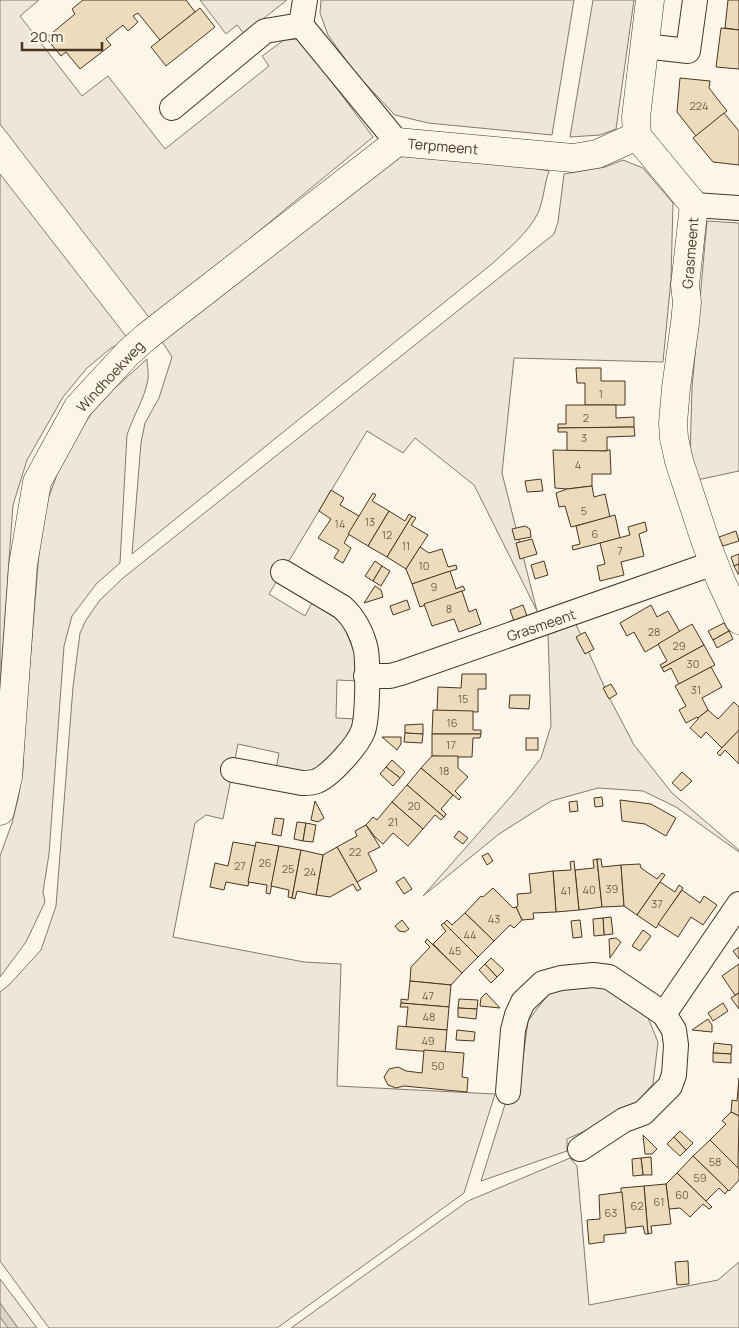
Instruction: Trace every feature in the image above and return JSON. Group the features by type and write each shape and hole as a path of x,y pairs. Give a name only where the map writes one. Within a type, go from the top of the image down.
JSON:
{"street":[{"path":"172,108 265,31 301,25 305,0"},
{"path":"650,0 636,117 636,136 694,205 739,208"},
{"path":"644,46 688,51 695,0"},
{"name":"Terpmeent","path":"301,25 397,142 573,158 597,154 636,136"},
{"name":"Windhoekweg","path":"0,811 8,777 23,564 37,482 78,407 128,353 146,338 397,142"},
{"name":"Grasmeent","path":"694,205 685,285 687,302 685,323 676,388 674,438 679,462 714,563 739,620"},
{"name":"Grasmeent","path":"366,676 401,674 714,563"},
{"path":"233,770 302,783 312,783 326,776 364,730 366,714 366,649 352,617 338,604 283,572"},
{"path":"664,1014 739,904"},
{"path":"508,1092 513,1030 517,1015 523,1002 543,983 561,978 593,975 609,977 664,1014 674,1030 676,1045 674,1075 670,1086 643,1113 624,1120 580,1149"}],"shaded area":[{"path":"0,0 39,0 20,16 82,96 108,76 165,149 269,66 262,56 284,40 297,39 308,50 373,137 151,320 0,124"},
{"path":"200,0 287,0 244,34 237,25 226,34"},
{"path":"321,0 574,0 552,135 428,123 395,115 356,74 328,35 320,13"},
{"path":"593,0 634,0 616,129 600,135 570,137"},
{"path":"393,143 549,171 538,213 524,234 493,263 132,554 141,443 145,423 159,398 172,357 159,337"},
{"path":"623,160 643,168 673,203 671,279 663,362 514,358 502,473 537,611 474,485 415,438 403,453 367,431 269,594 305,616 313,601 343,624 355,654 357,681 337,680 336,718 356,719 355,725 332,756 311,773 276,769 279,753 238,744 223,819 206,815 195,823 173,937 304,962 341,964 337,1086 495,1094 464,1193 277,1328 49,1328 0,1261 0,992 9,985 41,950 56,906 73,687 80,633 86,620 100,600 123,578 554,234 558,222 564,174 605,167"},
{"path":"0,174 129,340 111,348 87,368 63,397 27,460 13,505 0,684"},
{"path":"707,221 739,223 739,471 697,480 690,457 692,388"},
{"path":"147,359 148,376 146,386 127,435 120,563 97,583 72,616 64,646 49,854 43,892 45,902 26,942 0,977 0,856 12,823 23,770 24,736 42,516 64,455 91,414 115,388"},
{"path":"574,620 610,699 634,745 672,793 739,850 739,852 676,807 643,791 598,788 551,801 499,834 423,896 513,794 541,758 551,726 548,632"},
{"path":"601,984 644,1008 658,1042 653,1084 629,1111 567,1139 567,1151 481,1181 507,1098 518,1094 528,1021 552,989"},
{"path":"570,1158 577,1166 589,1305 718,1280 739,1262 739,1328 291,1328 468,1201"},
{"path":"0,1279 37,1328 0,1328"},
{"path":"0,1303 18,1328 8,1328 0,1317"}],"building":[{"path":"83,0 186,0 195,12 160,40 138,13 133,16 138,22 128,31 123,25 106,39 111,45 80,69 66,52 61,56 46,38 75,14 72,9"},
{"path":"728,0 739,0 739,30 725,28"},
{"path":"200,8 215,27 166,66 151,47"},
{"path":"721,28 739,30 739,69 716,67"},
{"path":"680,78 710,81 709,88 727,111 696,136 677,112"},
{"path":"724,113 739,131 739,165 713,162 693,138"},
{"path":"576,368 601,368 601,381 625,381 625,405 585,405 585,383 577,383"},
{"path":"566,405 616,405 616,418 634,417 634,427 558,428 558,424 566,424"},
{"path":"634,427 635,436 607,437 607,451 567,451 567,432 558,432 558,428"},
{"path":"553,450 610,450 611,474 592,474 592,486 567,489 555,488"},
{"path":"541,479 543,491 527,492 525,481"},
{"path":"592,486 594,497 605,494 610,517 571,527 565,506 559,507 556,493 567,489"},
{"path":"331,490 344,498 340,505 359,516 344,543 351,548 343,563 334,558 339,550 318,538 331,519 319,511"},
{"path":"373,493 376,495 372,501 389,511 368,546 348,534"},
{"path":"389,511 405,521 409,514 412,516 387,557 368,546"},
{"path":"615,515 620,538 573,550 572,546 580,544 576,526"},
{"path":"412,516 416,518 411,525 428,535 406,569 387,557"},
{"path":"645,522 647,531 639,534 644,556 621,562 624,575 600,581 597,566 605,564 600,543 630,535 628,527"},
{"path":"525,526 530,529 531,537 515,540 512,529"},
{"path":"736,531 739,541 723,546 719,537"},
{"path":"532,539 537,554 520,559 516,543"},
{"path":"420,547 429,553 442,549 448,567 456,565 457,569 412,584 406,569"},
{"path":"739,554 739,564 734,566 731,557"},
{"path":"375,561 382,566 373,581 365,576"},
{"path":"544,561 548,575 535,579 531,565"},
{"path":"739,564 739,574 738,574 734,566"},
{"path":"382,566 390,571 381,586 373,581"},
{"path":"450,571 456,589 463,586 465,590 420,607 412,584"},
{"path":"375,586 381,590 383,597 364,603"},
{"path":"462,591 469,612 476,609 481,624 459,632 454,619 432,626 424,604"},
{"path":"407,600 410,609 393,615 390,606"},
{"path":"523,605 527,616 514,621 510,610"},
{"path":"651,605 657,617 668,611 680,632 645,652 634,632 627,636 620,623"},
{"path":"724,623 729,631 713,640 708,631"},
{"path":"692,624 704,645 662,668 660,665 667,661 658,644"},
{"path":"729,631 733,639 717,648 713,640"},
{"path":"585,632 594,649 585,654 576,637"},
{"path":"704,645 715,665 679,684 671,668 664,672 662,668"},
{"path":"711,667 722,687 702,698 708,710 698,718 686,723 679,710 686,706 675,686"},
{"path":"462,674 486,674 486,689 478,689 478,712 437,711 438,687 461,688"},
{"path":"611,684 617,694 609,699 603,688"},
{"path":"510,695 530,695 529,709 509,708"},
{"path":"734,702 739,707 739,730 722,748 706,732 701,738 690,728 708,710 718,719"},
{"path":"433,710 473,711 473,730 481,730 481,734 432,734"},
{"path":"423,724 423,734 405,733 405,725"},
{"path":"739,730 739,764 725,750 720,756 717,753"},
{"path":"405,733 423,734 422,743 404,742"},
{"path":"432,734 481,734 480,738 473,738 472,757 458,757 432,756"},
{"path":"382,737 401,737 401,744 397,750"},
{"path":"526,738 538,738 538,750 526,750"},
{"path":"432,756 458,756 458,768 468,777 455,791 461,797 459,800 421,768"},
{"path":"392,760 405,772 400,778 386,767"},
{"path":"386,767 400,778 393,786 380,774"},
{"path":"421,768 453,795 441,809 446,814 444,817 407,785"},
{"path":"682,772 692,781 681,791 672,783"},
{"path":"407,785 444,817 441,820 435,815 423,829 392,802"},
{"path":"602,797 603,806 595,807 594,798"},
{"path":"620,800 651,804 676,818 666,836 645,824 622,821"},
{"path":"315,801 324,818 318,822 311,820"},
{"path":"577,801 578,811 570,812 569,802"},
{"path":"392,802 423,829 408,846 393,833 383,844 366,825 373,817 377,820"},
{"path":"275,818 284,819 281,836 272,834"},
{"path":"297,822 306,823 303,841 294,839"},
{"path":"306,823 316,825 313,842 303,841"},
{"path":"366,825 380,847 368,853 377,871 357,882 337,847 357,836 355,831"},
{"path":"459,831 468,838 463,844 454,837"},
{"path":"233,842 256,846 248,886 226,882 224,890 210,887 215,863 228,866"},
{"path":"256,842 279,846 270,894 266,893 267,885 248,882"},
{"path":"279,846 301,850 292,898 288,897 289,890 271,886"},
{"path":"337,847 361,889 357,891 353,884 330,897 316,895 323,855"},
{"path":"301,850 323,855 316,895 297,891 295,899 292,898"},
{"path":"488,853 493,861 487,865 482,856"},
{"path":"597,859 602,907 579,910 575,870 594,868 593,860"},
{"path":"597,859 601,859 602,867 621,865 624,906 602,907"},
{"path":"574,861 579,910 556,912 553,871 571,870 570,862"},
{"path":"640,864 641,868 657,879 662,873 665,875 637,915 624,906 621,865"},
{"path":"553,871 556,912 533,913 534,919 522,920 516,907 518,906 517,894 531,893 529,874"},
{"path":"404,877 412,889 404,894 396,882"},
{"path":"660,882 675,892 679,885 683,888 656,928 637,915"},
{"path":"493,888 513,908 516,907 522,920 514,928 510,925 494,941 465,913 481,896 483,897"},
{"path":"682,890 700,903 704,896 717,905 703,925 691,917 678,937 658,924"},
{"path":"465,913 494,941 478,957 444,923 447,920 452,925"},
{"path":"611,917 613,934 604,935 603,918"},
{"path":"603,918 604,935 594,936 593,919"},
{"path":"402,920 409,929 405,932 399,931 395,926"},
{"path":"580,920 582,937 573,938 571,921"},
{"path":"444,923 478,957 462,973 433,944 446,931 441,925"},
{"path":"643,930 651,936 640,951 632,946"},
{"path":"616,938 621,942 610,958 609,939"},
{"path":"427,939 462,973 451,985 410,981 411,967 430,947 425,942"},
{"path":"739,947 739,959 733,951"},
{"path":"491,958 504,970 497,977 485,964"},
{"path":"485,964 497,977 491,983 479,970"},
{"path":"739,964 739,993 735,995 722,976"},
{"path":"410,981 451,985 449,1007 401,1003 401,999 408,1000"},
{"path":"486,993 500,1008 480,1006 481,998"},
{"path":"739,993 739,1009 731,998"},
{"path":"459,999 478,1000 477,1009 458,1008"},
{"path":"401,1003 449,1007 447,1030 406,1027 408,1007 400,1007"},
{"path":"723,1003 728,1011 713,1021 708,1013"},
{"path":"458,1008 477,1009 476,1019 458,1017"},
{"path":"708,1019 712,1025 712,1032 692,1030"},
{"path":"398,1026 447,1030 445,1053 396,1049"},
{"path":"457,1030 475,1032 474,1041 456,1040"},
{"path":"714,1043 732,1045 731,1054 713,1053"},
{"path":"424,1050 464,1053 462,1077 468,1078 467,1092 404,1086 396,1088 388,1085 384,1077 389,1069 398,1067 406,1071 422,1073"},
{"path":"713,1053 731,1054 731,1063 713,1062"},
{"path":"739,1078 739,1116 731,1112 732,1100 737,1101"},
{"path":"731,1112 739,1116 738,1168 710,1140 726,1124 722,1121"},
{"path":"680,1131 693,1143 686,1150 674,1137"},
{"path":"643,1135 657,1149 652,1154 645,1154"},
{"path":"674,1137 686,1150 680,1156 667,1144"},
{"path":"710,1140 739,1169 739,1180 729,1191 693,1156"},
{"path":"693,1156 728,1190 725,1194 719,1188 706,1201 677,1173"},
{"path":"651,1157 652,1175 643,1175 641,1158"},
{"path":"641,1158 643,1175 633,1176 632,1159"},
{"path":"677,1173 712,1207 709,1209 703,1204 690,1217 680,1208 669,1209 666,1184"},
{"path":"666,1184 671,1224 651,1226 652,1233 648,1234 644,1186"},
{"path":"644,1186 648,1234 645,1234 643,1226 625,1228 621,1192 621,1188"},
{"path":"622,1192 626,1233 604,1235 604,1242 589,1244 587,1220 600,1219 599,1195"},
{"path":"688,1261 689,1284 677,1285 675,1262"}]}
